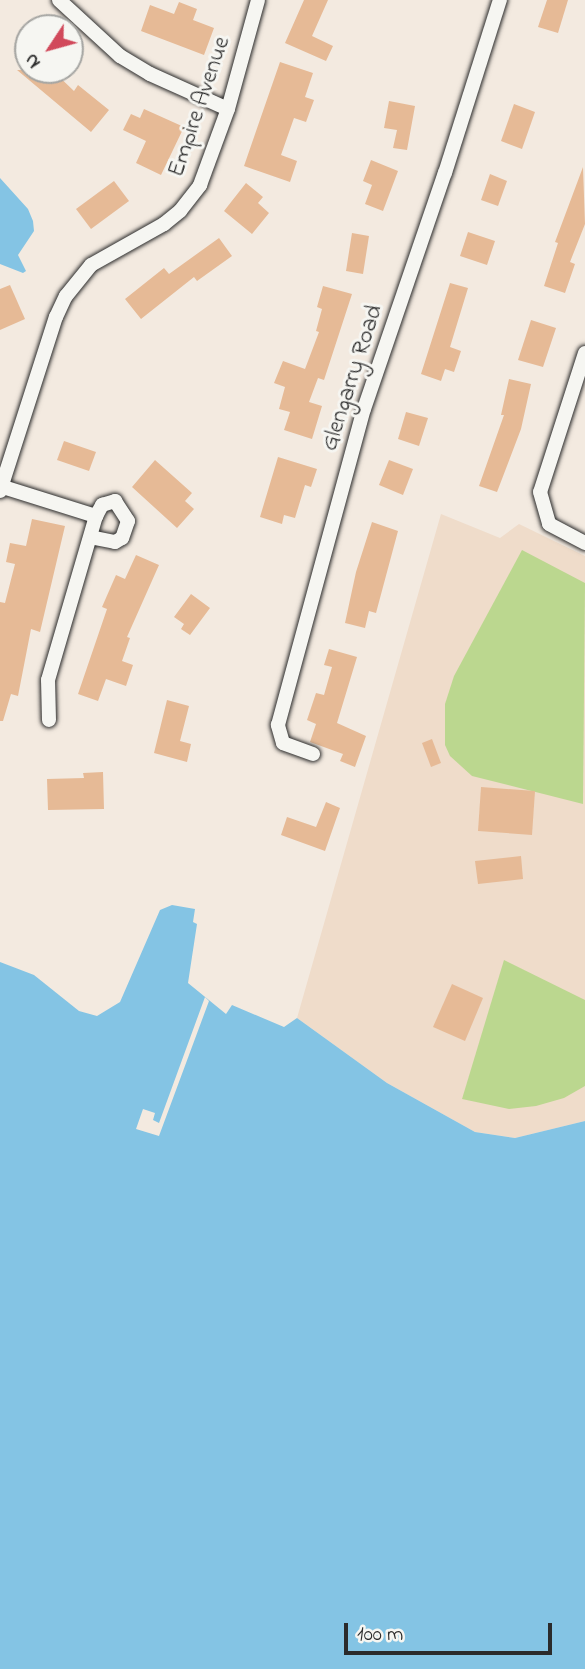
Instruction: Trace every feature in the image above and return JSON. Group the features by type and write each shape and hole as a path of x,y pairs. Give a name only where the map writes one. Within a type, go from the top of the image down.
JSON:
{"street":[{"path":"59,0 120,56 150,74 228,109"},
{"name":"Empire Avenue","path":"1,488 56,317 66,296 92,265 164,224 191,200 200,185 228,109 258,0"},
{"name":"Glengarry Road","path":"313,754 283,743 278,725 364,409 445,173 500,0"},
{"path":"585,353 540,492 549,524 585,543"},
{"path":"1,488 96,516"},
{"path":"49,720 48,680 96,516 103,505 115,502 128,521 126,531 115,542 90,537"}],"shaded area":[{"path":"441,514 500,538 519,524 585,556 585,1121 515,1138 475,1132 387,1083 297,1018"}],"green space":[{"path":"522,550 585,583 583,804 472,776 450,756 445,745 445,704 454,676"},
{"path":"504,960 585,1000 585,1086 564,1098 536,1106 509,1109 462,1099"}],"water":[{"path":"0,178 28,209 33,221 34,231 18,255 26,271 23,273 0,264"},
{"path":"172,905 195,909 193,922 197,924 188,983 226,1014 232,1005 284,1027 297,1018 387,1083 475,1132 515,1138 585,1121 585,1669 0,1669 0,962 34,975 79,1011 97,1016 120,1002 160,910"}],"pier":[{"path":"205,997 209,1001 159,1136 136,1129 143,1109 155,1113 153,1120 159,1123"}],"building":[{"path":"304,0 328,0 312,36 333,46 326,61 285,43"},
{"path":"547,0 568,0 558,33 538,27"},
{"path":"179,2 197,9 193,20 214,28 204,55 141,31 150,5 174,14"},
{"path":"280,62 313,73 305,97 314,100 306,122 294,118 281,155 297,161 290,182 244,166"},
{"path":"34,84 67,84 74,91 78,85 109,110 91,132"},
{"path":"389,101 415,106 407,150 393,148 397,130 384,128"},
{"path":"514,104 535,112 522,149 501,141"},
{"path":"144,109 184,127 161,175 136,163 146,141 123,130 131,114 140,118"},
{"path":"371,160 398,171 383,211 365,204 372,185 363,181"},
{"path":"583,167 585,224 570,262 575,264 565,293 544,286 558,243 555,242"},
{"path":"490,174 507,181 498,206 481,200"},
{"path":"114,181 129,201 91,229 76,209"},
{"path":"246,183 263,197 258,203 269,213 252,234 224,211"},
{"path":"468,232 495,241 487,265 460,256"},
{"path":"352,233 369,236 363,274 346,271"},
{"path":"219,238 232,256 197,281 194,277 141,319 125,299 164,268 169,274"},
{"path":"450,283 468,288 450,347 461,351 454,372 445,369 441,381 421,374"},
{"path":"10,285 25,319 0,330 0,289"},
{"path":"323,286 352,294 324,380 318,378 309,402 322,406 312,439 284,430 290,412 279,409 285,387 274,383 283,361 305,369 319,332 316,331 322,309 317,307"},
{"path":"531,320 556,328 543,367 518,360"},
{"path":"509,379 531,384 521,429 497,492 479,486 504,415 501,415"},
{"path":"406,412 428,418 419,446 398,439"},
{"path":"64,441 96,452 89,471 57,460"},
{"path":"278,457 317,469 311,487 305,485 295,518 284,515 282,524 260,517"},
{"path":"155,460 192,493 185,501 194,509 177,528 132,487"},
{"path":"389,460 413,469 403,495 379,485"},
{"path":"32,519 65,526 40,632 31,629 18,696 11,694 3,721 0,721 0,602 5,603 15,564 6,562 10,543 26,546"},
{"path":"372,522 398,531 376,613 369,611 365,628 345,623 356,572"},
{"path":"136,555 159,565 127,637 130,638 122,661 133,665 126,686 106,679 98,701 78,694 107,609 102,607 116,575 125,579"},
{"path":"191,594 210,608 190,635 181,629 184,624 174,617"},
{"path":"329,649 357,657 337,723 366,736 355,767 340,761 343,754 310,742 316,724 307,720 316,693 324,695 332,667 324,665"},
{"path":"167,700 189,706 180,741 191,744 187,762 154,753"},
{"path":"432,739 441,763 431,767 422,743"},
{"path":"103,772 104,809 48,810 47,779 84,778 83,773"},
{"path":"481,787 535,791 532,835 478,831"},
{"path":"326,802 340,808 325,851 281,835 287,817 316,827"},
{"path":"521,856 523,879 478,884 475,861"},
{"path":"452,984 483,998 465,1041 433,1027"}]}
